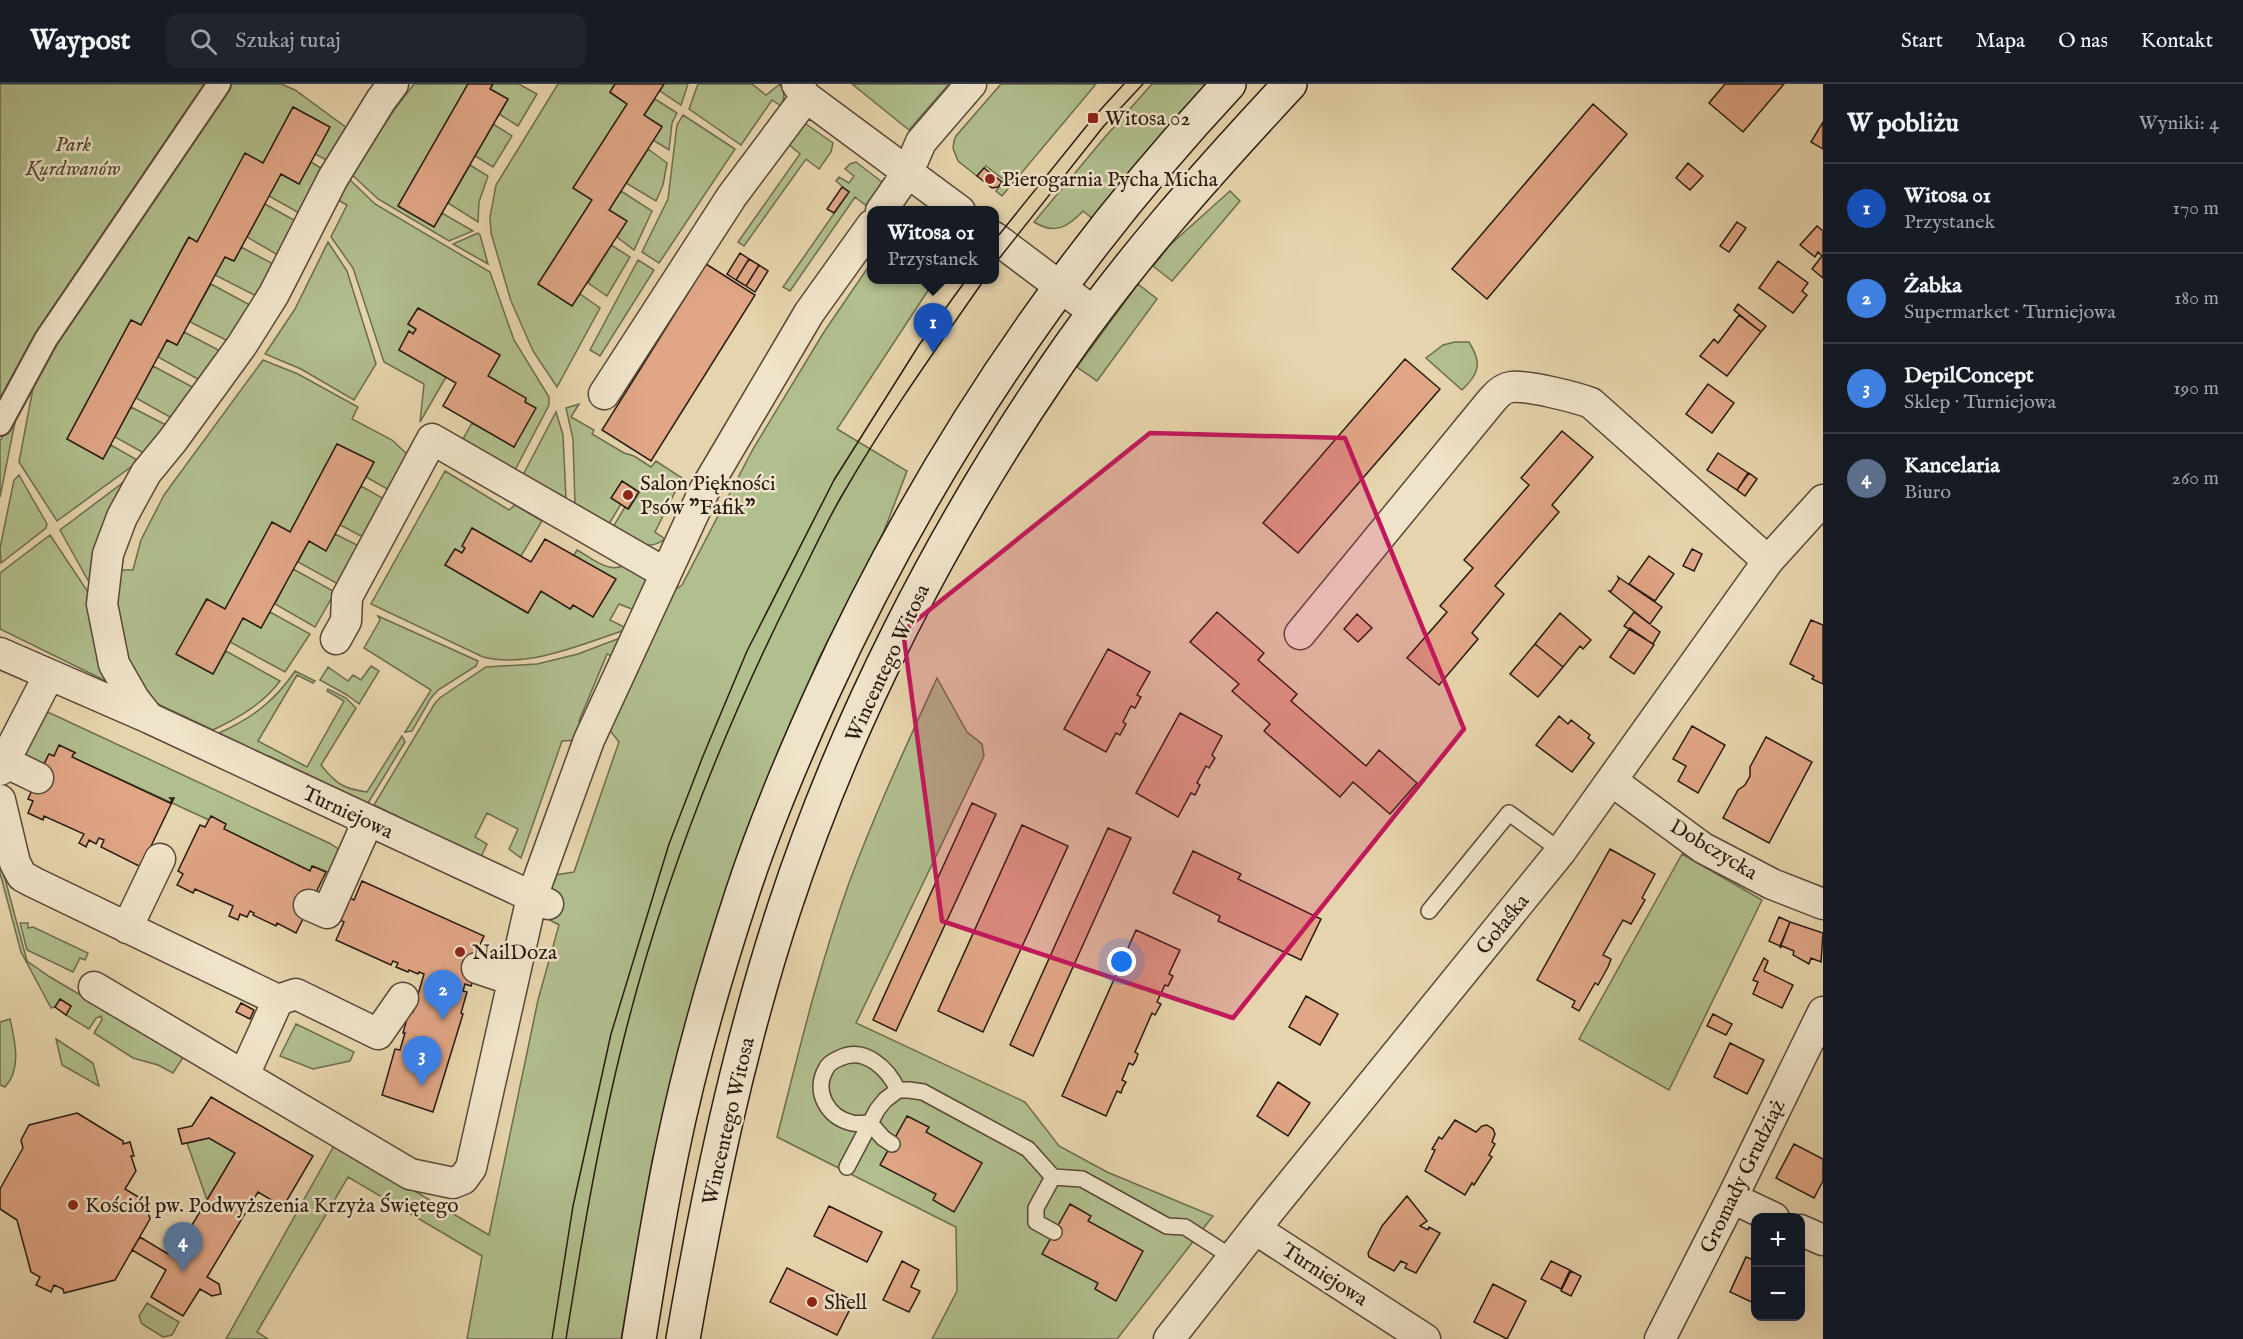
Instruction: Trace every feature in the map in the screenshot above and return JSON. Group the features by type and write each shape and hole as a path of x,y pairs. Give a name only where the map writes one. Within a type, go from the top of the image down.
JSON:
{"main road":[{"name":"Wincentego Witosa","path":"639,1339 672,1150 718,971 744,888 777,801 834,669 897,544 985,395 1060,286 1149,175 1229,84"},
{"name":"Wincentego Witosa","path":"683,1339 720,1148 743,1047 785,907 822,808 876,683 944,547 1010,437 1055,368 1095,313 1198,186 1290,84"}],"street":[{"path":"0,424 46,339 219,84"},
{"path":"142,709 114,664 102,604 108,554 122,517 146,473 242,345 274,294 333,178 393,84"},
{"path":"884,206 908,172 921,142 971,84"},
{"path":"604,394 801,90 955,206"},
{"path":"94,987 410,1174 453,1183 463,1179 471,1168 513,980 589,740 704,491 809,313 867,232"},
{"path":"999,241 1095,313"},
{"path":"1300,634 1491,400 1501,391 1512,387 1572,396 1591,402 1768,561"},
{"path":"336,639 346,621 347,597 432,439 665,573"},
{"name":"Gołaśka","path":"1169,1339 1255,1229 1561,851 1768,561 1823,500"},
{"name":"Turniejowa","path":"0,654 49,675 142,709 368,822 540,900"},
{"path":"38,778 2,766 49,675"},
{"name":"Dobczycka","path":"1612,781 1703,848 1772,884 1823,904"},
{"path":"0,800 15,863 22,876 278,1000 296,994 378,1034 403,998"},
{"path":"328,905 368,822"},
{"path":"128,928 159,859"},
{"path":"477,968 513,980"},
{"path":"244,1075 278,1000"},
{"name":"Gromady Grudziąż","path":"1660,1339 1823,1012"},
{"path":"1732,1198 1764,1213"},
{"name":"Turniejowa","path":"1255,1229 1425,1339"},
{"path":"1805,1232 1823,1240"}],"lane":[{"path":"1430,911 1509,813 1561,851"},
{"path":"870,1123 854,1124 829,1110 822,1095 820,1083 827,1066 848,1054 862,1055 878,1064 893,1079 898,1090"},
{"path":"847,1167 885,1100 898,1090 923,1092 1028,1149 1053,1177 1082,1179 1167,1226 1185,1227 1233,1258"},
{"path":"870,1123 883,1138 892,1144"},
{"path":"1053,1177 1036,1208 1036,1222 1054,1232"}],"highlighted area":[{"path":"1150,433 1345,438 1464,729 1233,1018 942,921 903,631"}],"green space":[{"name":"Park Kurdwanów","path":"0,84 207,84 0,406"},
{"path":"227,84 281,84 295,90 351,131 334,164 315,154 329,127 293,107 263,163 246,154 197,242 188,238 141,325 131,320 67,439 103,459 111,445 139,461 57,521 19,462 36,372"},
{"path":"414,84 468,84 398,206 434,227 442,213 473,231 449,241 378,199 348,171 354,171"},
{"path":"493,84 519,84 537,94 518,126 499,114 508,99 490,89"},
{"path":"558,84 615,84 610,93 627,104 592,200 538,284 572,306 580,294 600,308 557,387 533,351 511,301 491,233 490,217 496,185"},
{"path":"664,84 688,84 681,105 660,91"},
{"path":"698,84 752,84 766,95 780,84 784,98 781,106 772,100 741,145 689,109"},
{"path":"852,84 949,84 909,130"},
{"path":"1001,84 1096,84 1002,196 996,191 1004,180 986,166 977,176 958,161 953,148 956,136"},
{"path":"1152,84 1207,84 1148,151 1093,219 1083,211 1061,227 1048,228 1034,222 1105,137"},
{"path":"655,99 677,113 672,123 669,150 653,140 662,126 644,115"},
{"path":"683,115 735,149 659,263 642,252 668,199 677,125"},
{"path":"493,124 512,136 493,167 475,156"},
{"path":"806,124 833,143 831,152 819,169 806,159 744,246 738,242 800,154 787,143 802,125"},
{"path":"648,149 667,163 663,185 656,201 626,183"},
{"path":"311,162 329,173 306,217 269,196 281,174 299,184"},
{"path":"856,162 882,182 882,186 869,206 855,197 790,291 783,287 849,192 836,181 839,177 849,183 854,176 845,169"},
{"path":"470,165 488,176 479,202 478,222 448,203"},
{"path":"345,175 375,204 490,272 514,340 549,397 549,405 515,470 463,439 472,423 514,447 526,399 488,376 500,355 418,308 408,324 416,329 413,334 409,332 399,350 446,377 420,422 424,384 384,362 353,268 331,237 347,205 331,196"},
{"path":"621,191 652,211 634,250 617,237 626,221 609,210"},
{"path":"1230,191 1240,201 1172,281 1153,266 1171,244"},
{"path":"265,204 301,224 283,258 247,237"},
{"path":"478,233 480,235 488,264 453,244"},
{"path":"328,242 347,271 376,364 354,400 301,369 265,354 295,309"},
{"path":"611,245 630,257 607,296 588,283"},
{"path":"241,247 279,267 262,299 215,275 225,257 234,261"},
{"path":"638,260 654,270 600,356 590,350"},
{"path":"867,269 867,284 932,284 837,429 907,471 884,531 818,660 732,870 689,1014 652,1161 621,1339 467,1339 482,1256 348,1177 257,1332 268,1339 226,1339 335,1144 489,1235 538,1000 559,925 540,915 555,875 574,872 619,742 608,728 670,593 682,585 753,449 824,332"},
{"path":"211,284 257,309 234,344 190,322"},
{"path":"1138,284 1157,299 1097,381 1077,367"},
{"path":"184,332 226,354 205,383 158,357 167,340 177,345"},
{"path":"1469,342 1477,362 1476,373 1462,390 1426,358 1443,345"},
{"path":"263,360 298,374 358,407 352,419 392,440 408,455 389,490 366,477 374,462 337,444 290,532 272,522 225,609 206,599 177,655 213,674 226,651 280,681 266,697 249,710 213,730 147,699 116,635 115,570 133,570 141,540 164,495"},
{"path":"153,366 198,390 177,421 136,398"},
{"path":"579,404 571,417 594,430 592,434 651,467 656,461 682,478 655,532 665,539 651,545 645,544 613,527 625,507 629,509 639,492 621,504 609,524 575,505 573,439 566,408"},
{"path":"131,407 172,428 151,457 115,437"},
{"path":"556,412 563,435 566,499 523,475"},
{"path":"14,415 16,417 0,497 0,441"},
{"path":"141,469 95,593 60,530"},
{"path":"445,471 509,510 515,505 542,521 521,556 472,528 462,546 465,548 462,553 455,549 445,565 527,613 541,591 571,609 574,555 577,550 594,561 612,568 625,565 652,581 637,611 619,604 610,620 628,629 556,653 519,660 500,660 483,657 371,604"},
{"path":"19,475 47,524 46,528 1,563 0,548 14,480"},
{"path":"361,486 384,499 363,537 340,525"},
{"path":"335,534 359,546 338,584 298,562 309,541 326,550"},
{"path":"50,535 92,598 116,686 0,629 0,573"},
{"path":"293,569 335,592 315,627 275,604"},
{"path":"270,612 310,634 285,672 230,642 243,618 261,628"},
{"path":"378,616 478,661 476,666 438,690 412,731 405,732 431,690 364,648 380,620"},
{"path":"625,636 615,657 607,654 579,721 586,723 580,740 562,741 521,858 509,849 518,829 487,813 475,837 487,844 481,857 374,805 435,703 441,697 486,667 537,664 578,654"},
{"path":"371,666 379,671 359,704 320,680 328,667 348,681 353,675 361,680"},
{"path":"295,671 315,681 313,683 297,675 258,741 307,767 344,701 327,691 328,689 346,698 356,708 321,765 336,781 346,787 367,792 402,736 405,742 368,803 269,756 267,759 262,757 263,754 219,733 262,708"},
{"path":"937,678 967,732 982,744 984,756 856,1023 1025,1102 1059,1146 1107,1172 1213,1216 1117,1339 932,1339 957,1291 956,1227 777,1137 838,914 880,805"},
{"path":"47,713 331,844 341,851 330,873 313,866 310,871 224,829 226,824 211,817 209,820 72,757 74,753 54,756 44,764 24,754"},
{"path":"1682,854 1762,900 1669,1090 1579,1039"},
{"path":"0,860 27,961 184,1056 173,1073 158,1065 133,1058 94,1033 102,1020 101,1016 96,1018 89,1029 66,1015 71,1006 60,999 55,1007 51,1008 21,952 0,873"},
{"path":"20,923 28,923 28,928 33,927 88,953 85,960 80,958 73,972 27,950"},
{"path":"10,1019 16,1055 14,1072 5,1087 0,1085 0,1022"},
{"path":"296,1024 354,1052 350,1061 313,1069 280,1056"},
{"path":"56,1039 93,1063 99,1086 62,1065"},
{"path":"209,1138 235,1153 207,1200 187,1143"},
{"path":"147,1303 179,1322 172,1335 163,1337 142,1324 139,1316"}],"building":[{"path":"468,84 493,84 490,89 508,99 434,227 398,206"},
{"path":"615,84 664,84 644,115 662,127 609,210 627,221 572,306 538,284 592,200 573,188 627,104 610,92"},
{"path":"1725,84 1784,84 1743,132 1709,103"},
{"path":"1593,104 1627,134 1487,299 1452,269"},
{"path":"293,107 330,127 299,184 281,174 234,261 225,257 177,345 167,340 103,459 67,439 131,320 141,325 189,237 197,242 245,153 263,163"},
{"path":"1823,122 1823,149 1811,142"},
{"path":"1688,163 1703,176 1690,190 1676,178"},
{"name":"Pierogarnia Pycha Micha","path":"984,168 1002,182 998,187 992,188 977,176"},
{"path":"842,187 849,192 834,213 827,209"},
{"path":"1737,222 1746,228 1729,252 1720,246"},
{"path":"1817,226 1823,231 1823,278 1812,269 1822,256 1818,252 1815,257 1800,245"},
{"path":"740,253 749,259 736,280 727,274"},
{"path":"749,259 759,265 746,286 736,280"},
{"path":"1778,261 1808,283 1802,291 1807,295 1793,313 1759,288"},
{"path":"706,264 755,295 651,461 602,430"},
{"path":"759,265 768,271 755,292 746,286"},
{"path":"1738,304 1766,326 1761,332 1734,310"},
{"path":"418,308 500,355 488,376 526,398 525,402 536,408 514,447 443,406 456,383 399,350 409,331 413,334 416,329 408,324"},
{"path":"1739,315 1761,332 1727,376 1700,356 1714,339 1718,343"},
{"path":"1405,359 1440,389 1298,553 1263,523"},
{"path":"1708,384 1734,403 1712,433 1686,414"},
{"path":"1562,431 1593,457 1552,505 1559,512 1495,586 1504,594 1472,633 1478,639 1439,685 1407,658 1447,612 1440,606 1473,568 1464,560 1529,485 1521,478"},
{"path":"337,444 374,462 326,551 309,541 261,628 243,618 213,674 176,654 207,599 225,609 272,522 290,532"},
{"path":"1718,453 1748,473 1737,490 1707,470"},
{"path":"1749,473 1757,479 1745,496 1737,490"},
{"path":"622,481 639,492 628,509 611,498"},
{"path":"472,528 531,562 545,539 616,579 593,617 573,605 570,609 541,591 528,613 445,565 455,549 462,553 465,548 462,546"},
{"path":"1692,549 1702,554 1694,571 1683,566"},
{"path":"1649,556 1674,574 1655,601 1629,584"},
{"path":"1618,577 1662,607 1650,624 1609,591 1619,579"},
{"path":"1217,612 1264,653 1258,660 1297,694 1291,701 1366,766 1379,750 1417,783 1390,814 1353,782 1340,797 1264,731 1270,724 1232,691 1239,684 1190,642"},
{"path":"1634,612 1660,632 1653,644 1624,626"},
{"path":"1560,613 1591,640 1583,649 1580,646 1563,667 1535,644"},
{"path":"1357,614 1372,628 1358,642 1344,629"},
{"path":"1811,620 1823,625 1823,684 1812,679 1814,676 1790,664"},
{"path":"1630,628 1654,645 1634,674 1610,657"},
{"path":"1535,644 1563,667 1538,697 1510,674"},
{"path":"1108,649 1150,672 1137,695 1141,697 1135,708 1131,706 1123,722 1126,724 1120,735 1116,733 1106,752 1064,729"},
{"path":"1180,713 1222,736 1212,755 1215,758 1209,768 1206,766 1197,783 1200,785 1195,795 1191,793 1178,817 1136,793"},
{"path":"1559,716 1568,724 1571,720 1590,735 1588,738 1594,743 1572,772 1536,745"},
{"path":"1692,726 1725,745 1698,793 1678,781 1686,766 1673,759"},
{"path":"1766,737 1812,762 1769,843 1723,818 1738,790 1745,785 1750,776 1750,767"},
{"path":"59,745 76,753 72,757 170,803 172,800 170,798 174,798 141,867 101,847 104,840 99,838 96,844 89,840 86,847 79,843 84,834 44,816 43,820 28,813 33,801 28,799 49,754 54,756"},
{"path":"972,803 996,814 896,1031 873,1020"},
{"path":"211,816 226,824 224,829 310,871 312,866 326,872 296,933 277,923 276,926 253,915 254,913 250,911 247,917 240,914 238,920 229,916 233,906 195,889 193,893 177,885 183,874 178,871 200,825 205,827"},
{"path":"1022,825 1068,846 983,1032 938,1011"},
{"path":"1108,828 1131,838 1033,1056 1010,1045"},
{"path":"1610,849 1655,874 1642,898 1645,900 1631,924 1623,920 1603,955 1611,959 1608,967 1598,985 1595,983 1579,1011 1572,1007 1575,1001 1537,980"},
{"path":"1193,851 1241,874 1238,879 1321,919 1301,960 1218,921 1220,916 1173,893"},
{"path":"362,881 484,936 478,949 483,950 471,986 465,984 463,991 467,992 461,1013 463,1014 433,1112 382,1095 395,1049 400,1050 409,1011 413,1012 424,974 409,970 408,972 396,967 398,963 393,961 391,965 336,940 344,922 340,920 350,898 354,900"},
{"path":"1779,917 1790,922 1780,946 1769,941"},
{"path":"1790,922 1823,933 1821,962 1811,958 1809,964 1793,955 1794,951 1782,946 1780,948"},
{"path":"1136,930 1180,950 1169,974 1173,976 1168,986 1165,985 1157,1002 1161,1004 1155,1015 1152,1013 1135,1052 1138,1054 1136,1060 1133,1065 1129,1063 1122,1080 1126,1082 1121,1093 1117,1091 1106,1116 1062,1096"},
{"path":"1764,958 1768,961 1764,971 1793,985 1782,1008 1753,994 1758,982 1753,980"},
{"path":"1306,996 1338,1014 1320,1045 1289,1027"},
{"path":"60,999 71,1006 66,1015 55,1007"},
{"path":"241,1003 254,1010 250,1019 236,1012"},
{"path":"1713,1014 1732,1024 1726,1035 1707,1026"},
{"path":"1730,1043 1764,1060 1747,1094 1714,1077"},
{"path":"1278,1082 1310,1103 1288,1136 1257,1116"},
{"path":"211,1097 313,1156 283,1207 258,1192 207,1277 219,1284 221,1294 212,1296 200,1289 183,1316 151,1297 166,1270 132,1250 140,1237 173,1257 235,1153 209,1138 182,1144 178,1129 192,1126"},
{"name":"Kościół pw. Podwyższenia Krzyża Świętego","path":"77,1113 123,1141 123,1144 130,1142 134,1156 131,1156 136,1171 125,1189 145,1201 150,1219 115,1280 64,1293 63,1289 54,1285 51,1292 36,1285 40,1277 31,1272 17,1220 0,1209 0,1189 23,1148 21,1140 29,1125"},
{"path":"907,1116 929,1127 926,1132 982,1163 954,1212 933,1200 936,1194 880,1165"},
{"path":"1455,1120 1476,1132 1482,1126 1487,1125 1493,1129 1495,1134 1492,1142 1495,1144 1489,1155 1492,1157 1465,1195 1425,1171 1435,1150 1432,1149 1439,1137 1442,1139"},
{"path":"1794,1144 1823,1159 1823,1181 1814,1198 1776,1178"},
{"path":"1407,1196 1427,1221 1420,1226 1428,1230 1429,1227 1440,1233 1416,1273 1405,1268 1407,1264 1401,1261 1394,1271 1369,1257 1368,1253 1382,1226"},
{"path":"1070,1204 1091,1216 1088,1221 1143,1251 1116,1301 1095,1289 1098,1283 1042,1254"},
{"path":"829,1206 882,1232 867,1262 814,1236"},
{"path":"1746,1257 1751,1259 1751,1302 1730,1292"},
{"path":"902,1261 919,1270 911,1287 920,1291 909,1312 883,1300"},
{"path":"1551,1261 1570,1270 1561,1289 1541,1279"},
{"name":"Shell","path":"787,1268 854,1301 837,1335 770,1302"},
{"path":"1571,1271 1581,1276 1571,1296 1561,1291"},
{"path":"1493,1284 1526,1301 1507,1339 1474,1322"}],"tram line":[{"path":"999,235 1093,118 1124,84"},
{"path":"999,259 1103,127 1143,84"},
{"path":"552,1339 573,1206 611,1034 669,844 703,756 747,651 834,480 919,345 963,284"},
{"path":"566,1339 592,1188 624,1038 657,922 720,750 744,694 831,515 894,411 981,284"}],"place":[{"name":"Witosa 02","path":"1093,118"},
{"name":"Pierogarnia Pycha Micha","path":"990,179"},
{"name":"Witosa 01","path":"933,353"},
{"name":"Salon Piękności Psów \"Fafik\"","path":"628,495"},
{"name":"NailDoza","path":"460,952"},
{"name":"Żabka","path":"443,1020"},
{"name":"DepilConcept","path":"422,1086"},
{"name":"Kościół pw. Podwyższenia Krzyża Świętego","path":"73,1205"},
{"name":"Kancelaria","path":"183,1272"},
{"name":"Shell","path":"812,1302"}]}
